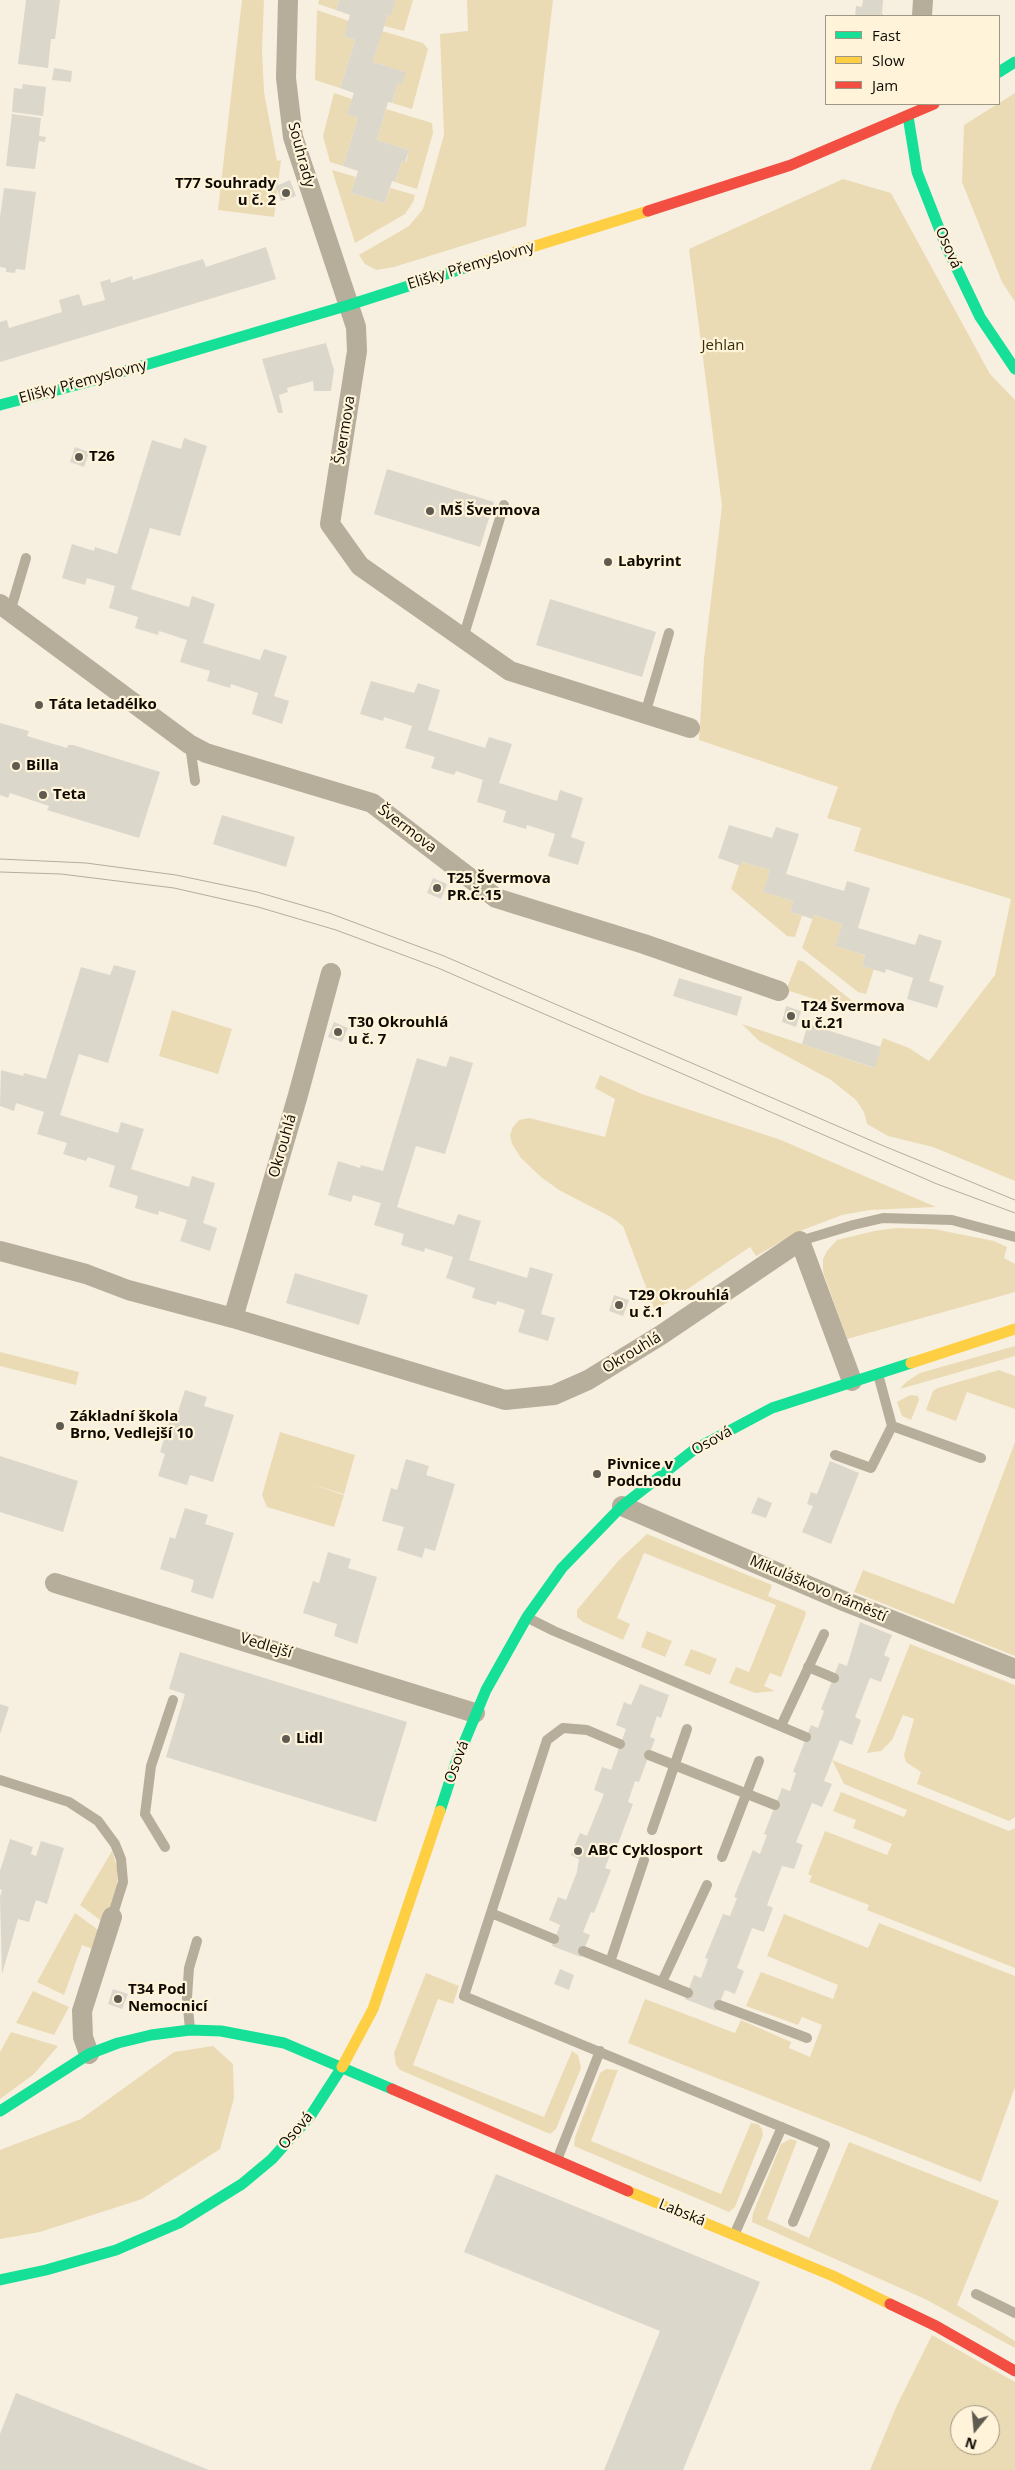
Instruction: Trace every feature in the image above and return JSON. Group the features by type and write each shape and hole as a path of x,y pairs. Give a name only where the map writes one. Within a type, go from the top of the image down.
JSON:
{"street":[{"name":"Souhrady","path":"288,0 286,78 293,137 349,305"},
{"path":"922,15 923,0"},
{"path":"1000,71 1015,62"},
{"name":"Elišky Přemyslovny","path":"0,405 84,383 349,305 791,165 909,110 930,105"},
{"name":"Osová","path":"909,110 917,172 946,246 980,317 1015,369"},
{"name":"Švermova","path":"349,305 356,327 357,351 330,524 360,566 510,671 690,728"},
{"name":"Švermova","path":"5,608 190,744 206,753 372,803 496,898 644,944 779,992"},
{"name":"Okrouhlá","path":"233,1318 298,1095 330,973"},
{"path":"800,1242 852,1381"},
{"name":"Okrouhlá","path":"0,1251 86,1274 128,1290 233,1318 505,1400 554,1395 588,1380 661,1335 800,1242"},
{"name":"Osová","path":"0,2280 46,2270 116,2250 179,2223 242,2184 292,2138 322,2099 343,2067 373,2009 385,1978 456,1762 475,1713 508,1648 527,1617 562,1568 622,1506 694,1449 772,1408 1015,1329"},
{"name":"Mikuláškovo náměstí","path":"622,1506 783,1576 1015,1669"},
{"name":"Vedlejší","path":"55,1583 475,1713"},
{"path":"89,2054 83,2037 82,2010 112,1917"},
{"name":"Labská","path":"0,2111 89,2054 118,2042 190,2030 221,2031 284,2043 557,2161 833,2276 936,2326 1015,2371"}],"lane":[{"path":"463,638 504,505"},
{"path":"5,608 26,558"},
{"path":"645,714 670,633"},
{"path":"190,744 195,781"},
{"name":"Okrouhlá","path":"800,1242 853,1225 883,1218 952,1220 1015,1237"},
{"path":"835,1455 871,1468 892,1426 877,1373"},
{"path":"892,1426 981,1458"},
{"path":"527,1617 554,1631 806,1736"},
{"path":"781,1726 824,1634"},
{"path":"808,1668 834,1678"},
{"path":"165,1847 146,1814 151,1766 172,1700"},
{"path":"620,1744 587,1730 563,1728 547,1740 464,1996 825,2145 793,2222"},
{"path":"652,1830 687,1729"},
{"path":"649,1755 775,1805"},
{"path":"722,1857 759,1761"},
{"path":"0,1780 69,1802 98,1822 115,1844 121,1859 123,1882 112,1917"},
{"path":"610,1962 644,1860"},
{"path":"662,1982 708,1885"},
{"path":"491,1913 554,1939"},
{"path":"190,2030 187,1998 188,1968 196,1941"},
{"path":"583,1951 688,1993"},
{"path":"719,2005 807,2038"},
{"path":"557,2161 600,2051"},
{"path":"734,2234 782,2127"},
{"path":"976,2294 1015,2313"}],"green space":[{"path":"242,0 264,0 262,50 264,92 277,161 281,160 274,217 218,210"},
{"path":"319,0 339,0 336,10 318,4"},
{"path":"396,0 413,0 404,31 384,26 388,14 391,15"},
{"path":"467,0 553,0 526,226 394,267 376,270 365,264 359,255 409,226 423,209 444,135 440,34 468,31"},
{"path":"317,10 349,21 344,36 355,40 340,88 315,80"},
{"path":"382,31 423,43 428,49 412,109 392,103 398,83 405,72 373,62"},
{"path":"334,93 352,99 348,114 358,118 343,166 330,162 323,136"},
{"path":"1015,93 1015,302 1002,282 962,182 964,125 996,105 1000,105 1000,102"},
{"path":"386,109 432,123 433,133 417,189 395,182 402,161 406,162 409,150 377,140"},
{"path":"332,170 356,177 351,193 385,203 390,188 415,195 413,202 405,214 355,243"},
{"name":"Jehlan","path":"843,179 891,193 990,374 1015,400 1015,1181 933,1147 888,1136 867,1124 864,1112 856,1100 831,1080 759,1041 742,1024 874,1068 883,1038 909,1048 929,1061 995,975 1011,899 854,851 861,828 827,818 838,787 699,740 704,659 722,506 689,249"},
{"path":"742,862 770,870 764,892 793,901 790,912 802,916 795,937 787,936 731,889 739,865"},
{"path":"814,915 842,924 835,946 865,955 862,966 874,969 866,994 858,992 802,948"},
{"path":"798,960 804,962 861,1008 859,1013 786,990"},
{"path":"172,1010 232,1029 218,1074 159,1056"},
{"path":"600,1075 642,1094 781,1140 936,1207 870,1210 842,1215 800,1231 756,1256 750,1247 655,1311 623,1226 611,1217 559,1190 541,1177 521,1158 512,1144 510,1135 513,1127 519,1120 529,1118 605,1137 615,1099 595,1088"},
{"path":"896,1228 934,1229 994,1241 1007,1247 1004,1258 1015,1264 1015,1292 847,1339 823,1272 823,1259 827,1251 837,1240"},
{"path":"1015,1346 1015,1356 900,1389 906,1382 920,1373"},
{"path":"0,1352 79,1372 76,1385 0,1366"},
{"path":"999,1370 1015,1376 1015,1409 967,1392 956,1421 926,1410 933,1391 938,1388"},
{"path":"910,1395 918,1396 919,1400 911,1420 902,1416 897,1402"},
{"path":"280,1432 355,1455 344,1494 311,1484 344,1495 334,1527 267,1507 262,1495"},
{"path":"1015,1442 1015,1656 854,1592 863,1570 954,1604"},
{"path":"647,1534 772,1585 768,1596 805,1611 806,1614 781,1677 770,1673 764,1686 775,1691 755,1693 729,1683 736,1667 749,1672 776,1605 644,1553 617,1618 630,1624 623,1640 583,1622 577,1617 577,1610 619,1560"},
{"path":"647,1631 672,1641 665,1657 641,1647"},
{"path":"910,1644 1015,1685 1015,1817 1009,1821 917,1784 921,1772 906,1762 904,1755 914,1719 903,1715 892,1740 881,1751 867,1753"},
{"path":"691,1649 717,1659 710,1675 684,1665"},
{"path":"832,1760 1009,1831 1015,1828 1015,1968 867,1910 869,1905 809,1882 812,1876 808,1874 825,1831 887,1855 892,1844 853,1828 856,1820 833,1811 841,1792 904,1817 907,1810 844,1784"},
{"path":"112,1851 117,1867 117,1886 104,1923 80,1905"},
{"path":"75,1913 101,1932 95,1950 82,1945 64,1995 37,1982"},
{"path":"784,1914 868,1948 879,1923 1015,1976 1015,2087 981,2182 628,2043 645,1999 735,2033 741,2020 791,2042 789,2048 810,2057 822,2025 802,2017 798,2025 746,2006 761,1972 833,1999 838,1985 767,1956"},
{"path":"426,1973 459,1986 453,2004 438,1999 413,2065 544,2117 572,2051 578,2055 581,2068 556,2129 550,2134 400,2070 396,2065 394,2053"},
{"path":"33,1991 69,2007 54,2035 16,2023"},
{"path":"11,2032 58,2046 34,2074 0,2099 0,2052"},
{"path":"213,2046 233,2064 234,2098 220,2149 142,2199 40,2232 0,2239 0,2150 81,2119 174,2052"},
{"path":"606,2069 618,2070 591,2141 721,2194 751,2123 758,2124 762,2129 763,2135 735,2207 729,2212 574,2146 575,2137 600,2073"},
{"path":"790,2139 797,2141 767,2219 809,2238 849,2142 999,2201 957,2305 1015,2341 1015,2348 925,2299 752,2222 753,2213 781,2144"},
{"path":"932,2335 1015,2382 1015,2470 870,2470 897,2405"}],"building":[{"path":"26,0 60,0 55,39 51,39 48,68 18,64"},
{"path":"339,0 396,0 391,16 388,14 373,62 406,72 402,84 398,83 392,103 388,102 377,140 409,150 405,162 402,161 395,182 392,181 385,203 351,193 358,171 343,166 358,118 347,114 354,93 340,88 355,40 344,36 350,15 336,10"},
{"path":"863,0 883,0 883,15 855,15 856,6 862,7"},
{"path":"54,68 72,71 71,82 52,80"},
{"path":"23,84 46,87 43,116 12,112 14,88 22,89"},
{"path":"12,114 41,118 39,136 46,137 45,142 39,141 35,169 6,166"},
{"name":"T77 Souhrady u č. 2","path":"290,180 296,196 281,201 276,186"},
{"path":"4,188 36,192 25,270 16,269 15,273 6,272 6,268 0,267 0,217"},
{"path":"266,247 276,279 0,362 0,322 7,320 9,328 62,312 59,300 79,294 83,306 105,300 100,282 110,279 111,283 132,276 133,280 203,259 206,267"},
{"path":"326,343 334,370 331,391 314,391 313,381 287,388 288,392 279,395 283,413 278,413 262,359"},
{"path":"184,438 207,446 180,536 150,528 131,589 189,607 192,596 215,604 203,643 260,660 264,649 287,656 274,696 289,701 282,724 252,714 258,693 231,684 230,688 207,681 210,671 180,662 187,640 159,631 158,635 135,628 138,617 109,608 115,586 87,578 85,585 62,578 72,544 94,551 95,547 117,554 152,440 181,449"},
{"name":"T26","path":"75,447 89,452 84,467 70,462"},
{"path":"387,469 494,502 480,547 374,514"},
{"path":"550,599 656,632 642,677 536,645"},
{"path":"371,681 414,693 418,683 440,690 428,730 485,748 489,737 512,744 499,783 557,801 560,790 583,798 571,837 585,842 578,865 548,856 555,834 527,825 526,829 503,822 506,811 477,802 483,780 456,771 454,775 431,768 435,757 405,748 412,726 384,717 383,721 360,714"},
{"path":"0,723 29,731 27,736 67,748 68,745 73,745 160,772 139,838 47,810 49,806 10,793 8,798 0,795"},
{"path":"222,815 295,837 286,867 213,844"},
{"path":"729,825 772,838 776,827 799,834 786,874 844,891 847,881 870,888 858,928 915,945 919,934 942,941 929,981 944,986 937,1008 907,999 913,978 886,969 885,973 862,966 865,955 835,946 842,924 814,915 813,919 790,912 793,901 763,892 770,870 742,862 741,866 718,858"},
{"name":"T25 Švermova PR.Č.15","path":"433,878 447,884 441,899 427,893"},
{"path":"114,965 136,971 108,1063 79,1054 60,1115 118,1133 121,1122 144,1129 131,1169 189,1187 192,1176 215,1183 203,1223 217,1228 210,1251 180,1241 187,1220 159,1211 158,1215 135,1208 138,1196 109,1187 115,1166 88,1157 86,1161 63,1154 67,1143 37,1134 44,1112 16,1103 14,1111 0,1106 1,1070 23,1076 24,1073 46,1079 81,967 110,975"},
{"path":"679,978 742,997 737,1016 673,996"},
{"name":"T24 Švermova u č.21","path":"786,1006 801,1011 796,1027 782,1022"},
{"name":"T30 Okrouhlá u č. 7","path":"334,1022 348,1028 342,1042 328,1037"},
{"path":"808,1024 881,1047 875,1068 802,1044"},
{"path":"450,1056 473,1063 445,1154 416,1146 397,1207 454,1225 458,1214 481,1221 469,1260 527,1278 530,1267 553,1274 541,1314 555,1318 548,1341 518,1332 525,1310 497,1301 496,1305 472,1298 475,1288 446,1278 453,1257 425,1248 424,1252 401,1245 404,1234 374,1225 381,1203 353,1195 351,1202 328,1195 338,1161 360,1168 361,1165 383,1171 417,1058 446,1067"},
{"path":"295,1273 368,1295 359,1325 286,1303"},
{"name":"T29 Okrouhlá u č.1","path":"614,1295 629,1300 623,1316 609,1311"},
{"path":"185,1390 207,1397 204,1406 234,1415 213,1482 190,1475 187,1485 158,1476 165,1454 160,1452 170,1420 175,1421"},
{"path":"0,1456 78,1481 63,1532 0,1512"},
{"path":"406,1459 429,1466 426,1475 455,1484 435,1551 425,1548 422,1558 397,1550 404,1527 382,1521 391,1488 397,1490"},
{"path":"830,1461 859,1473 831,1544 802,1532 813,1506 807,1504 811,1492 817,1494"},
{"path":"758,1497 772,1503 766,1518 751,1513"},
{"path":"185,1508 208,1515 205,1524 234,1533 213,1599 191,1592 194,1580 160,1569 170,1537 175,1539"},
{"path":"328,1552 351,1559 348,1568 377,1577 357,1644 334,1636 337,1624 303,1613 313,1581 319,1583"},
{"path":"860,1622 892,1635 884,1655 890,1658 881,1682 870,1678 855,1717 861,1720 852,1745 840,1740 824,1781 832,1784 822,1807 812,1803 796,1842 803,1845 794,1869 782,1866 767,1905 773,1908 764,1932 752,1928 737,1968 744,1971 735,1994 725,1990 716,2011 685,1999 694,1975 701,1978 708,1959 705,1958 723,1914 730,1916 737,1898 734,1897 753,1850 760,1854 767,1835 764,1834 782,1788 790,1791 796,1773 793,1772 811,1725 818,1728 824,1711 821,1709 839,1663 847,1666"},
{"name":"Lidl","path":"180,1652 407,1722 376,1822 166,1757 185,1694 169,1689"},
{"path":"640,1684 669,1695 661,1718 657,1716 650,1737 655,1739 639,1782 635,1781 628,1802 633,1804 616,1849 613,1847 605,1868 611,1870 594,1913 591,1912 583,1932 590,1935 581,1957 552,1946 560,1925 549,1920 558,1897 566,1900 577,1872 579,1859 571,1855 580,1833 587,1836 604,1794 594,1790 602,1767 611,1770 626,1729 616,1725 624,1702 631,1705"},
{"path":"0,1704 9,1707 0,1734"},
{"path":"10,1839 33,1847 31,1854 36,1856 41,1841 64,1848 47,1904 36,1900 29,1922 18,1919 2,1974 0,1897 2,1890 0,1889 0,1871"},
{"path":"560,1969 574,1975 569,1990 554,1984"},
{"name":"T34 Pod Nemocnicí","path":"113,1989 128,1994 122,2009 108,2004"},
{"path":"496,2174 760,2282 683,2470 604,2470 660,2331 464,2252"},
{"path":"16,2393 209,2470 0,2470 0,2434"}],"tram line":[{"path":"0,859 86,863 176,875 257,892 329,913 444,956 879,1144 1015,1200"},
{"path":"0,872 61,874 174,888 258,907 336,930 438,968 937,1184 1015,1213"}],"traffic: fast":[{"path":"1000,71 1015,62"},
{"path":"908,116 917,172 946,246 980,317 1015,369"},
{"path":"0,405 84,383 349,305 477,264"},
{"path":"440,1811 456,1762 486,1690 527,1617 562,1568 622,1506 695,1449 772,1408 911,1363"},
{"path":"0,2111 89,2054 118,2043 151,2035 190,2030 221,2031 284,2043 392,2089"},
{"path":"0,2280 46,2270 116,2250 179,2223 242,2184 272,2159 311,2115 342,2067"}],"traffic: slow":[{"path":"477,264 648,211"},
{"path":"911,1363 1015,1329"},
{"path":"342,2067 373,2009 440,1811"},
{"path":"628,2191 833,2276 890,2304"}],"traffic: jam":[{"path":"648,211 791,165 932,105"},
{"path":"392,2089 628,2191"},
{"path":"890,2304 936,2326 1015,2371"}],"place":[{"name":"T77 Souhrady u č. 2","path":"286,193"},
{"name":"T26","path":"79,457"},
{"name":"MŠ Švermova","path":"430,511"},
{"name":"Labyrint","path":"608,562"},
{"name":"Táta letadélko","path":"39,705"},
{"name":"Billa","path":"16,766"},
{"name":"Teta","path":"43,795"},
{"name":"T25 Švermova PR.Č.15","path":"437,888"},
{"name":"T24 Švermova u č.21","path":"791,1016"},
{"name":"T30 Okrouhlá u č. 7","path":"338,1032"},
{"name":"T29 Okrouhlá u č.1","path":"619,1305"},
{"name":"Základní škola Brno, Vedlejší 10","path":"60,1426"},
{"name":"Pivnice v Podchodu","path":"597,1474"},
{"name":"Lidl","path":"286,1739"},
{"name":"ABC Cyklosport","path":"578,1851"},
{"name":"T34 Pod Nemocnicí","path":"118,1999"}]}
